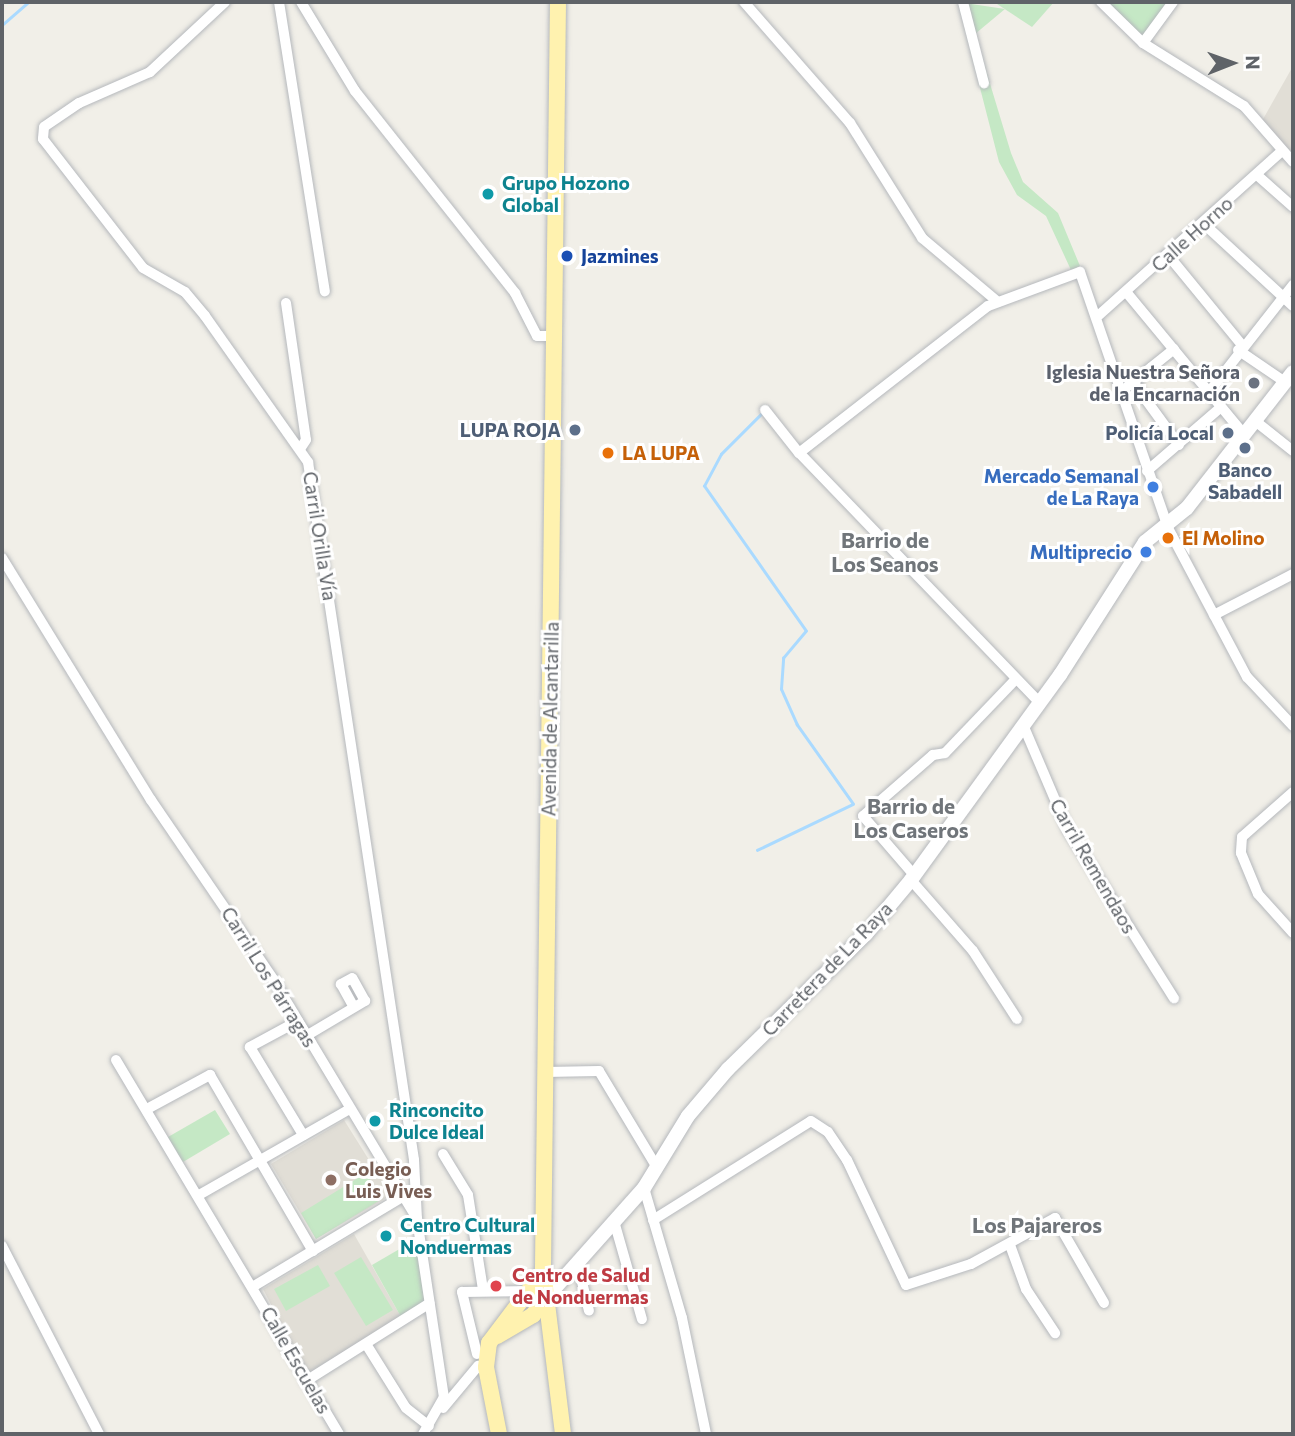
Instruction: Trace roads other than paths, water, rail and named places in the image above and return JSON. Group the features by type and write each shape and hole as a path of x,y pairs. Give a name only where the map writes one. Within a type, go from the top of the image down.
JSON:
{"main road":[{"name":"Avenida de Alcantarilla","path":"558,2 543,1271 535,1297 550,1337 563,1434"},
{"name":"Carretera de La Raya","path":"535,1297 577,1261 644,1188 656,1166 728,1069 866,934 913,878 1040,704 1145,542 1168,528 1289,377"},
{"path":"482,1351 506,1327 528,1318 535,1297"},
{"path":"499,1434 482,1351 499,1323 535,1297"},
{"path":"528,1318 550,1337"}],"street":[{"name":"Carril Orilla Vía","path":"225,2 150,72 79,103 44,127 43,139 143,268 185,292 205,316 300,449 314,491 414,1160 417,1219"},
{"path":"279,2 325,290"},
{"path":"301,2 355,91 515,293 537,336 554,336"},
{"path":"744,2 849,123 922,237 998,302"},
{"path":"963,2 984,83"},
{"path":"1101,2 1143,43 1244,106 1293,162"},
{"path":"1143,43 1173,2"},
{"name":"Calle Horno","path":"1099,315 1127,293 1282,151"},
{"path":"1257,175 1293,207"},
{"path":"1203,223 1293,306"},
{"path":"1168,255 1240,347 1289,377"},
{"path":"799,453 998,302 1080,272 1099,315 1121,391 1168,528 1247,677 1293,726"},
{"path":"1209,392 1240,347 1293,285"},
{"path":"1127,293 1243,433"},
{"path":"286,303 306,440 300,449"},
{"path":"1121,391 1174,349"},
{"path":"1133,382 1179,445"},
{"path":"1147,471 1220,408"},
{"path":"765,410 799,453 1014,681 1040,704"},
{"path":"1254,420 1293,451"},
{"name":"Carril Los Párragas","path":"2,558 298,1021 348,1110 417,1219 430,1303 441,1411"},
{"path":"1214,615 1293,574"},
{"path":"1014,681 945,753 933,755 863,816 972,951 1017,1019"},
{"name":"Carril Remendaos","path":"1024,727 1068,830 1174,998"},
{"path":"1293,792 1242,836 1241,853 1258,894 1293,933"},
{"path":"306,1036 354,1007"},
{"path":"298,1021 250,1047 303,1135"},
{"name":"Calle Escuelas","path":"116,1060 254,1286 306,1381 339,1434"},
{"path":"545,1072 598,1072 656,1166"},
{"path":"147,1109 210,1074 313,1251"},
{"path":"199,1195 348,1110"},
{"path":"653,1220 811,1121 828,1132 847,1160 906,1285 1010,1245 1055,1218 1104,1303"},
{"path":"443,1154 468,1195 484,1290"},
{"path":"644,1188 706,1434"},
{"path":"254,1286 402,1197"},
{"path":"614,1221 642,1319"},
{"path":"1010,1245 1026,1289 1055,1334"},
{"path":"2,1246 99,1434"},
{"path":"577,1261 589,1311"},
{"path":"482,1351 462,1292 484,1290 535,1297"},
{"path":"528,1318 521,1312 535,1297"},
{"path":"306,1381 430,1303"},
{"path":"366,1344 407,1408 426,1430 478,1366"}],"waterway":[{"path":"2,25 28,2"},
{"path":"757,850 853,804 797,725 781,689 783,658 806,631 704,486 721,454 763,412"}],"place":[{"name":"Grupo Hozono Global","path":"488,194"},
{"name":"Jazmines","path":"567,256"},
{"name":"Iglesia Nuestra Señora de la Encarnación","path":"1254,383"},
{"name":"LUPA ROJA","path":"575,430"},
{"name":"Policía Local","path":"1228,433"},
{"name":"Banco Sabadell","path":"1245,448"},
{"name":"LA LUPA","path":"608,453"},
{"name":"Mercado Semanal de La Raya","path":"1153,487"},
{"name":"El Molino","path":"1168,538"},
{"name":"Multiprecio","path":"1146,552"},
{"name":"Rinconcito Dulce Ideal","path":"375,1121"},
{"name":"Colegio Luis Vives","path":"331,1180"},
{"name":"Centro Cultural Nonduermas","path":"386,1236"},
{"name":"Centro de Salud de Nonduermas","path":"496,1286"}],"district":[{"name":"Barrio de Los Seanos","path":"885,552"},
{"name":"Barrio de Los Caseros","path":"911,818"},
{"name":"Los Pajareros","path":"1037,1225"}]}
